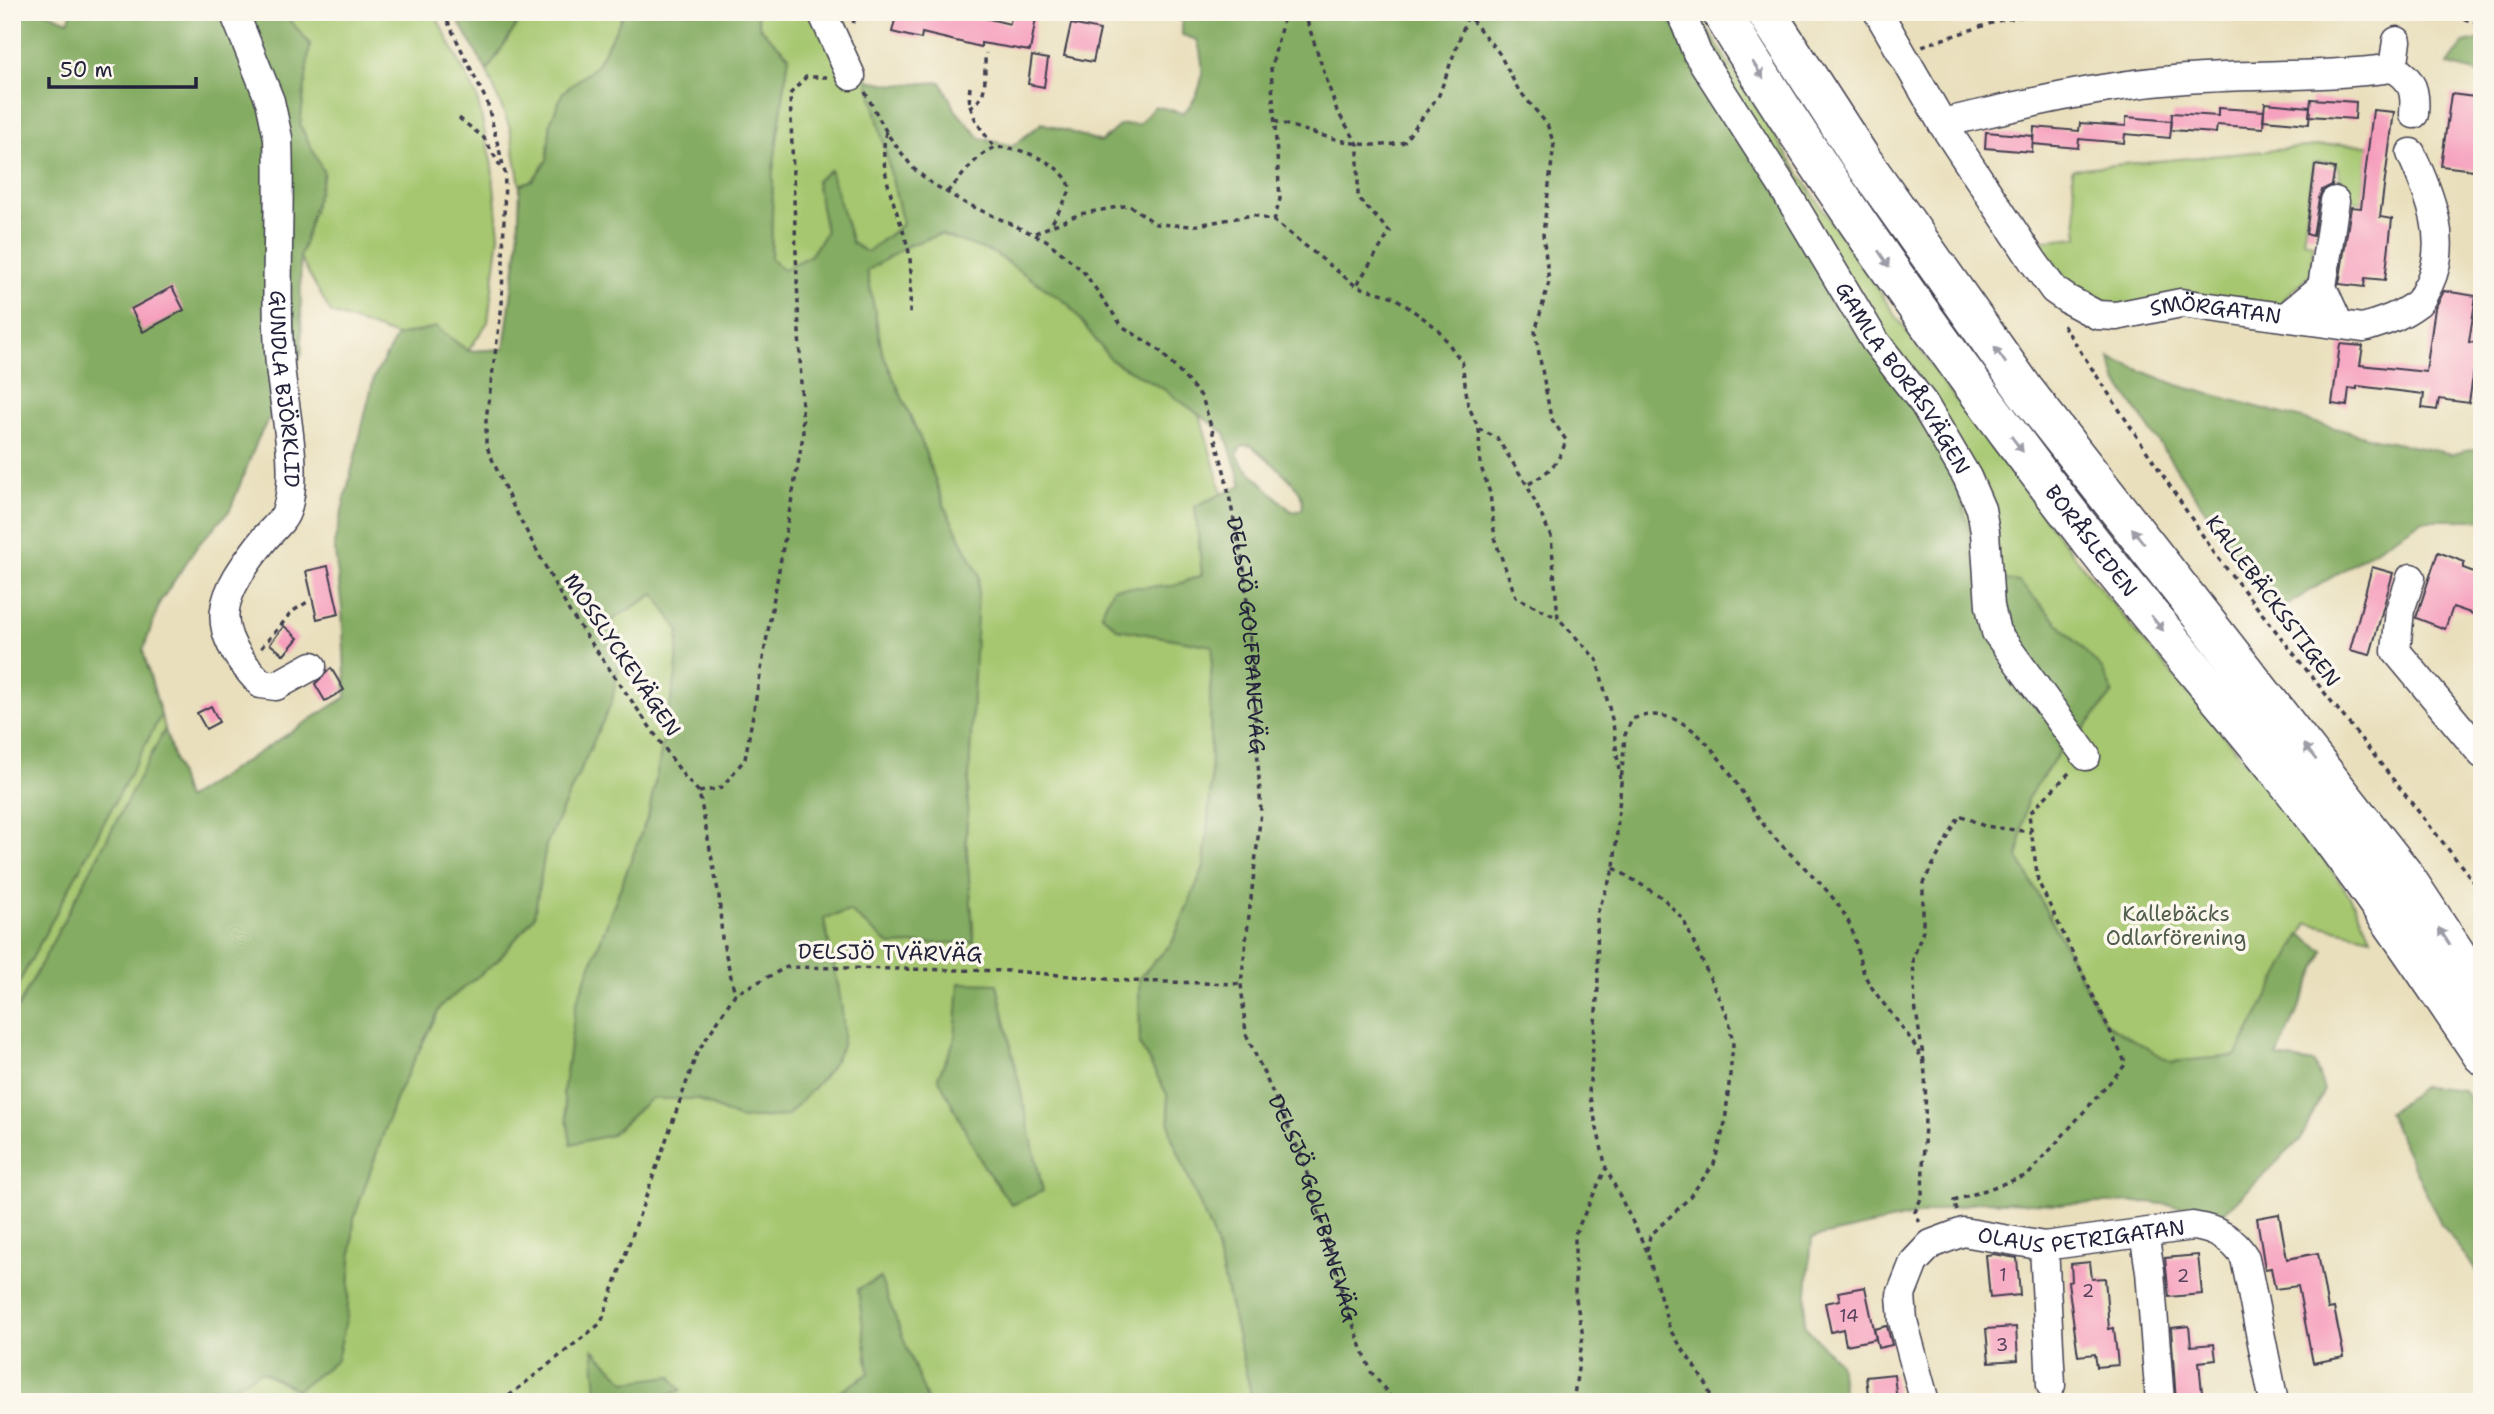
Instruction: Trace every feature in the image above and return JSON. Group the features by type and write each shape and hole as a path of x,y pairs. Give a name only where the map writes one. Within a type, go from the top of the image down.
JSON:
{"highway":[{"name":"BORÅSLEDEN","path":"1721,12 1827,175 1997,417 2091,541 2281,773 2482,1055"},
{"name":"BORÅSLEDEN","path":"1766,12 1868,169 2026,392 2388,854 2482,993"}],"street":[{"name":"GUNDLA BJÖRKLID","path":"234,12 270,102 278,138 280,366 290,475 287,511 236,576 227,596 223,623 232,647 249,671"},
{"path":"822,12 851,76"},
{"name":"GAMLA BORÅSVÄGEN","path":"1681,12 1697,52 1790,198 1875,341 1924,404 1967,477 1981,509 1986,532 1990,606 1996,632 2086,756"},
{"name":"SMÖRGATAN","path":"1878,12 1942,123 2054,290 2097,315 2116,316 2181,303 2363,328 2392,319 2420,301 2433,275 2437,251 2437,227 2432,202 2411,153"},
{"path":"1942,123 2047,99 2173,80 2362,72 2395,54 2416,96 2414,114"},
{"path":"2335,201 2322,287 2339,324"},
{"path":"2286,317 2322,287"},
{"path":"2411,578 2400,610 2396,651 2482,754"},
{"path":"249,671 261,684 276,686 312,666"},
{"name":"OLAUS PETRIGATAN","path":"1931,1244 1963,1232 2044,1246 2175,1227 2208,1228 2234,1243 2241,1252 2258,1317 2274,1402"},
{"path":"2144,1233 2150,1270 2160,1402"},
{"path":"1925,1402 1903,1321 1901,1295 1913,1262 1931,1244"},
{"path":"2044,1246 2052,1385"}],"path":[{"name":"MOSSLYCKEVÄGEN","path":"443,12 487,102 505,173 502,305 486,418 486,444 510,502 569,611 684,776 699,792 719,896 722,938 735,994"},
{"path":"1274,222 1280,199 1271,69 1285,12"},
{"path":"1304,12 1337,111 1358,144 1358,198 1390,232 1356,286"},
{"path":"1999,12 2001,20"},
{"path":"1902,52 2001,20 2052,12"},
{"path":"2445,12 2482,25"},
{"path":"1274,121 1358,144 1389,146 1404,142 1439,95 1466,15"},
{"path":"1466,15 1499,53 1518,89 1547,124 1554,144 1543,234 1549,282 1535,332 1551,418 1566,440 1561,458 1555,465 1527,485"},
{"path":"969,107 977,104 983,93 986,52"},
{"path":"699,792 721,788 745,759 803,436 790,93 806,77 851,76"},
{"name":"DELSJÖ GOLFBANEVÄG","path":"851,76 859,80 886,132 913,168 947,192 1035,233 1083,271 1122,326 1159,350 1202,397 1223,466 1244,569 1261,812 1241,984 1246,1034 1302,1157 1348,1311 1371,1372 1395,1402"},
{"path":"970,87 969,107 994,147"},
{"path":"459,118 484,138 505,173"},
{"path":"886,132 883,149 884,170 909,251 910,314"},
{"path":"947,192 987,150 994,147 1028,151 1062,175 1070,185 1051,227"},
{"path":"1035,233 1080,214 1129,205 1156,224 1192,226 1253,215 1274,222 1356,286 1394,297 1437,328 1462,362 1468,404 1479,429 1480,464 1490,493 1495,540 1516,597 1558,618 1597,660 1613,723 1621,788"},
{"name":"KALLEBÄCKSSTIGEN","path":"2058,317 2215,554 2482,892"},
{"path":"1479,429 1497,438 1527,485 1551,536 1558,618"},
{"path":"249,671 261,648 293,611 309,601"},
{"path":"1712,1402 1708,1387 1670,1330 1647,1251 1606,1168 1589,1093 1598,988 1597,914 1614,867 1625,735 1632,719 1648,713 1675,719 1709,745 1732,773 1750,809 1815,877 1849,922 1867,981 1924,1064"},
{"path":"1963,1232 1954,1201 2028,1175 2126,1064 2038,881 2031,832 2029,814 2086,756"},
{"path":"1931,1244 1915,1212 1922,1196 1924,1064 1915,1005 1913,959 1923,930 1923,883 1960,815 1984,826 2031,832"},
{"path":"1614,867 1663,898 1683,919 1729,1020 1734,1045 1726,1123 1714,1164 1688,1199 1650,1236 1647,1251"},
{"name":"DELSJÖ TVÄRVÄG","path":"501,1402 601,1323 697,1053 735,994 787,967 1012,971 1129,981 1241,984"},
{"path":"1573,1402 1583,1336 1575,1294 1575,1234 1606,1168"}],"green space":[{"path":"12,12 46,12 68,21 72,12 283,12 310,44 300,125 324,173 300,258 302,353 258,439 230,510 198,545 160,602 143,651 161,715 12,996 12,231 21,218 12,212"},
{"path":"283,12 434,12 477,97 492,166 499,235 488,322 468,351 436,327 397,336 331,313 300,258 324,173 300,125 310,44"},
{"path":"453,12 525,12 487,71"},
{"path":"525,12 625,12 596,66 563,92 551,121 547,160 533,180 520,185 510,128 487,71"},
{"path":"625,12 756,12 760,28 789,56 773,170 771,259 783,270 811,255 826,232 816,181 830,170 852,243 867,252 903,224 868,80 895,85 941,82 956,111 980,138 1013,146 1042,123 1101,142 1120,125 1139,124 1155,106 1183,113 1195,97 1201,79 1202,60 1197,40 1182,35 1182,12 1665,12 1954,473 1981,576 2019,582 2102,669 2113,693 2084,729 2060,751 2027,799 2018,857 2105,1023 2171,1062 2236,1056 2301,934 2324,951 2277,1057 2314,1063 2324,1090 2301,1139 2225,1212 2147,1202 2056,1204 1982,1201 1812,1238 1804,1325 1839,1363 1844,1402 1253,1402 1215,1241 1171,1135 1167,1094 1140,1045 1139,978 1172,943 1204,867 1211,785 1210,696 1213,646 1118,629 1101,614 1113,588 1173,586 1202,575 1195,506 1242,485 1225,433 1162,388 1111,360 1068,304 994,253 940,234 907,246 867,271 882,352 920,438 946,510 979,574 966,839 974,942 890,945 850,911 824,918 841,1003 841,1048 831,1067 787,1116 740,1119 697,1099 650,1099 611,1135 571,1144 563,1093 576,1004 649,813 676,676 679,630 654,594 612,620 619,665 612,701 546,845 534,917 498,960 441,1006 396,1097 354,1218 347,1316 337,1360 297,1390 261,1371 207,1402 18,1402 12,1398 12,1019 165,729 186,799 346,697 342,609 334,544 374,377 397,336 436,327 468,351 504,349 518,245 520,185 533,180 547,160 551,121 563,92 596,66","holes":["1245,445 1252,446 1293,483 1299,492 1302,509 1296,512 1290,510 1242,464 1237,455 1240,448"]},
{"path":"756,12 847,12 844,20 868,80 903,224 866,253 852,243 830,170 816,181 826,232 811,255 783,270 771,259 773,169 789,56 760,28"},
{"name":"Kallebäcks Odlarförening","path":"1665,12 1697,12 1838,232 1938,375 2042,515 2270,792 2356,906 2371,937 2308,923 2236,1056 2171,1062 2105,1023 2018,857 2027,799 2060,751 2084,729 1981,576 1771,181"},
{"path":"2482,39 2482,74 2448,65 2464,43"},
{"path":"2338,144 2369,145 2362,203 2343,198 2338,167 2330,162 2314,162 2303,241 2313,243 2311,273 2280,303 2113,309 2074,289 2036,241 2078,237 2072,169"},
{"path":"941,234 994,253 1068,304 1111,360 1162,388 1200,415 1222,494 1195,506 1202,575 1174,586 1113,588 1118,629 1213,646 1210,697 1211,785 1204,867 1172,943 1139,978 1140,1045 1167,1094 1171,1135 1215,1241 1253,1402 207,1402 347,1316 354,1218 396,1097 441,1005 498,960 534,917 546,845 612,701 619,665 612,620 655,594 679,630 676,676 662,754 649,813 576,1004 611,1135 650,1099 697,1099 740,1119 839,987 823,919 850,911 890,945 974,941 966,840 970,742 946,510 920,438 882,352 867,270 907,246"},
{"path":"2110,358 2177,385 2375,439 2453,454 2482,447 2482,520 2423,520 2278,611 2259,589 2116,380"},
{"path":"161,715 165,729 12,1019 12,996"},
{"path":"959,983 997,984 1043,1191 1012,1205 984,1167 938,1077 955,1039"},
{"path":"2423,1086 2464,1090 2482,1121 2482,1278 2441,1224 2388,1113"},
{"path":"880,1278 928,1402 825,1402 869,1373 858,1289"},
{"path":"593,1349 626,1382 671,1376 681,1390 655,1402 598,1400"}],"building":[{"path":"897,12 926,12 953,19 954,12 960,12 1010,24 1011,15 1036,18 1030,51 981,43 981,47 922,33 921,39 892,32"},
{"path":"1071,24 1100,30 1093,62 1064,56"},
{"path":"1032,56 1048,59 1044,87 1028,84"},
{"path":"2451,94 2482,98 2482,171 2441,166"},
{"path":"2311,99 2356,102 2355,119 2309,116"},
{"path":"2265,103 2310,107 2309,124 2263,120"},
{"path":"2218,108 2264,111 2263,128 2217,125 2216,133 2171,130 2172,113 2218,116"},
{"path":"2373,110 2394,112 2380,217 2392,219 2385,280 2365,278 2364,287 2339,284 2351,207 2361,208"},
{"path":"2126,117 2172,121 2170,138 2125,134 2124,143 2079,139 2078,148 2033,144 2034,127 2079,131 2080,123 2126,126"},
{"path":"1986,132 2033,136 2032,152 1985,148"},
{"path":"2315,165 2335,168 2332,185 2322,190 2319,198 2313,236 2306,234"},
{"path":"172,287 184,310 143,332 131,309"},
{"path":"2444,291 2476,296 2469,342 2478,343 2469,403 2439,399 2437,410 2422,408 2424,394 2357,386 2357,389 2349,388 2347,406 2332,404 2340,344 2363,346 2360,365 2426,372 2435,308"},
{"path":"2438,552 2465,562 2463,568 2482,575 2482,617 2453,607 2445,629 2416,618"},
{"path":"328,566 339,614 317,619 306,571"},
{"path":"2372,567 2393,573 2370,655 2350,650"},
{"path":"284,626 298,638 284,655 270,644"},
{"path":"331,668 344,690 325,701 315,684"},
{"path":"211,706 219,722 206,729 197,713"},
{"path":"2279,1214 2287,1259 2318,1253 2328,1309 2334,1308 2344,1357 2313,1363 2298,1286 2275,1289 2271,1268 2265,1269 2257,1218"},
{"path":"1986,1255 2017,1258 2020,1295 1990,1298"},
{"path":"2198,1255 2202,1294 2169,1297 2165,1258"},
{"path":"2090,1262 2092,1279 2105,1278 2109,1329 2114,1328 2118,1365 2097,1367 2095,1354 2078,1356 2068,1282 2072,1281 2071,1264"},
{"path":"1865,1287 1876,1339 1846,1345 1843,1329 1831,1332 1825,1303 1840,1300 1838,1292"},
{"path":"1887,1326 1892,1345 1878,1348 1874,1329"},
{"path":"2189,1326 2191,1346 2214,1344 2216,1360 2199,1362 2203,1402 2176,1402 2171,1328"},
{"path":"2016,1327 2018,1360 1989,1362 1986,1329"},
{"path":"1894,1374 1897,1402 1869,1402 1866,1377"}]}
